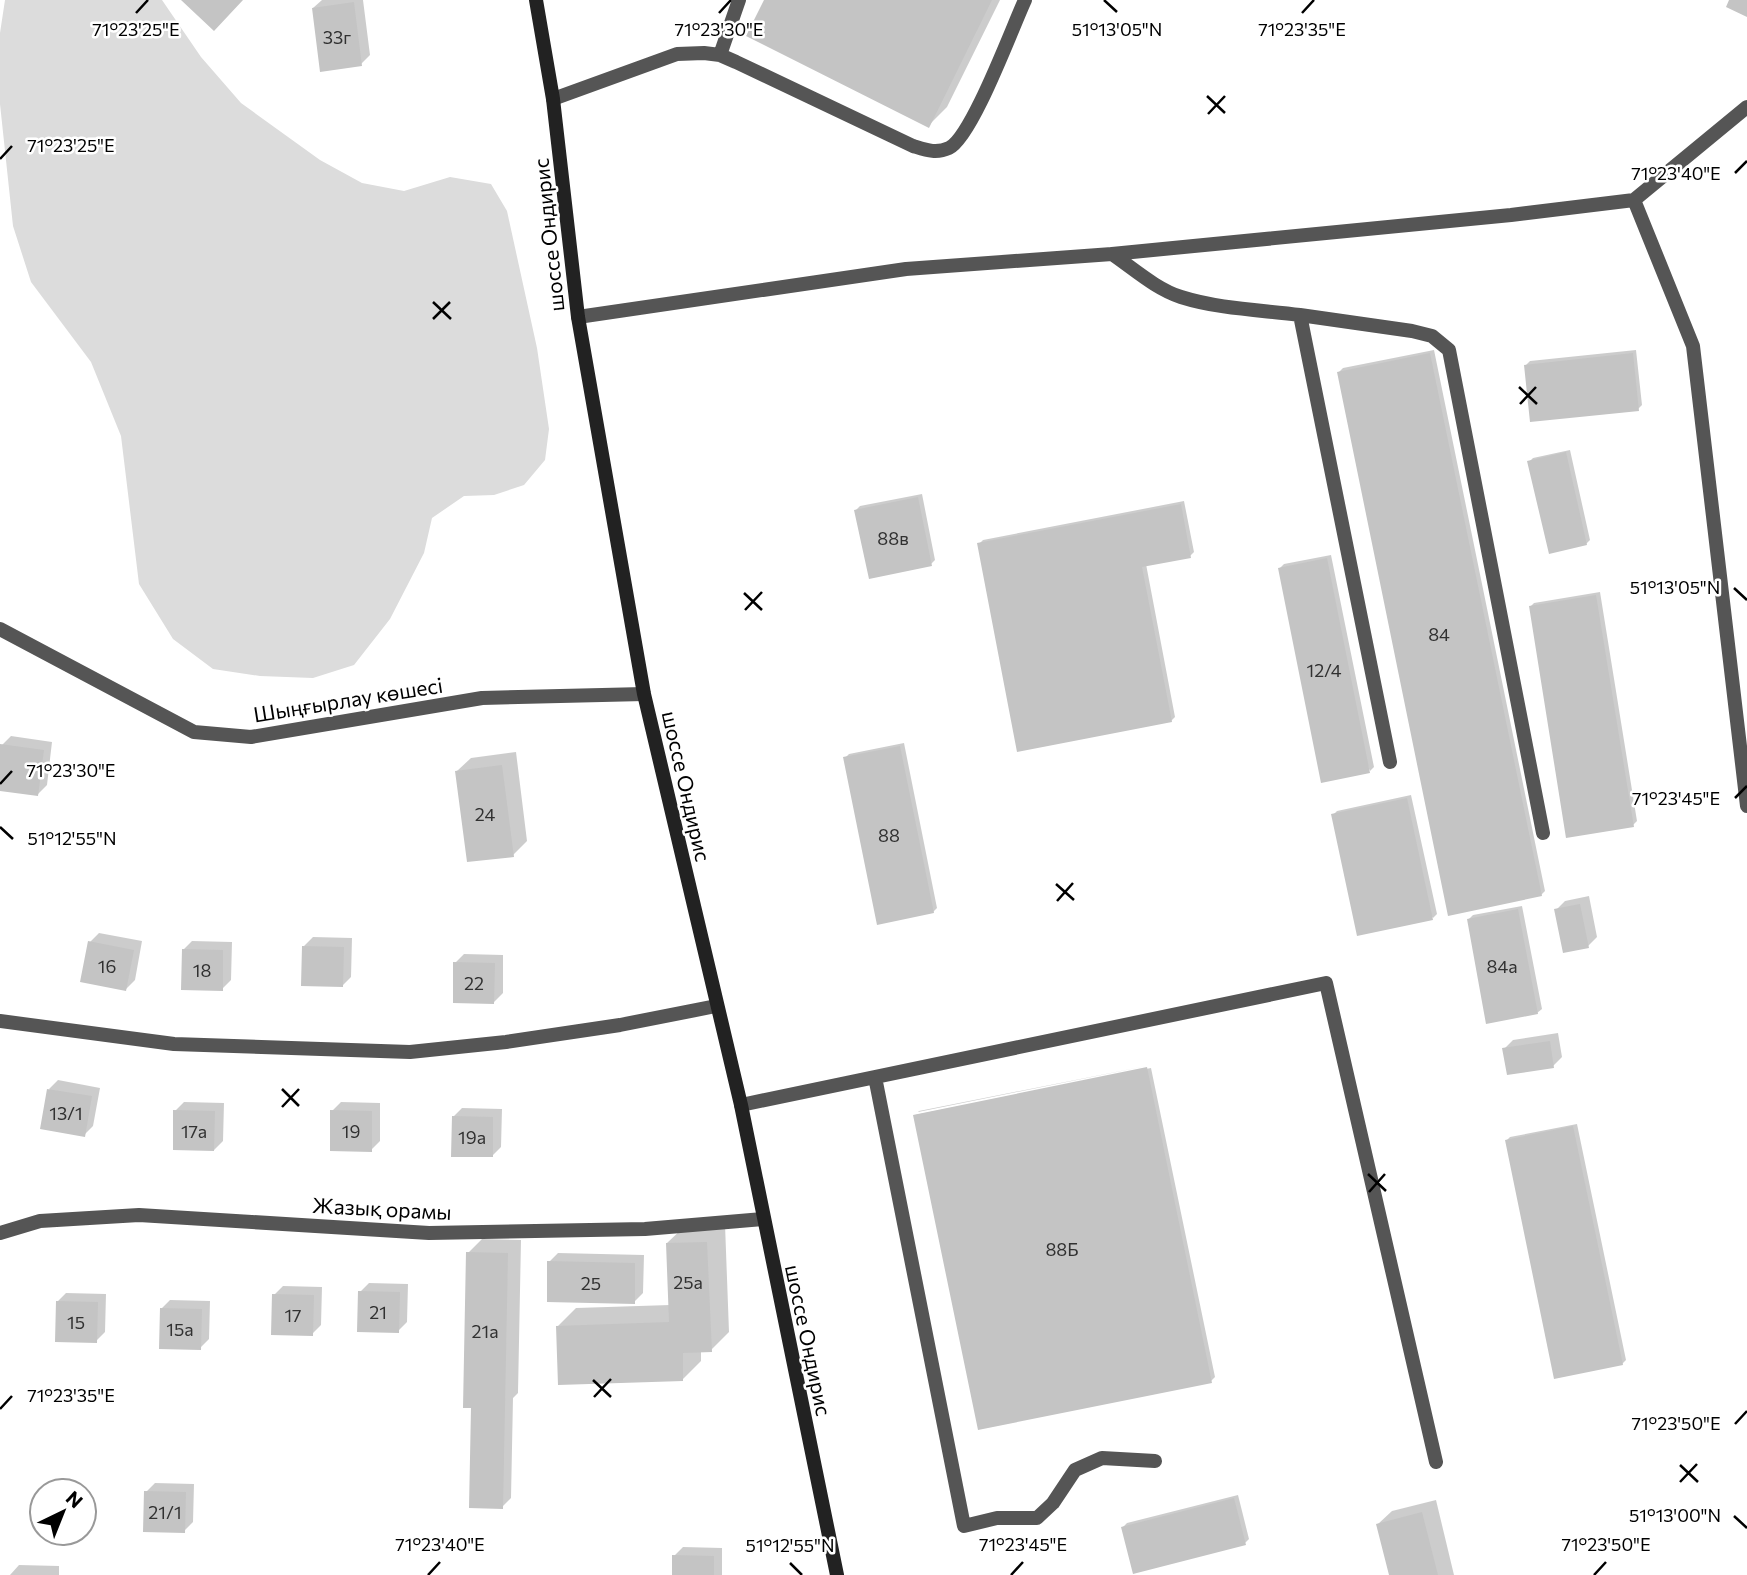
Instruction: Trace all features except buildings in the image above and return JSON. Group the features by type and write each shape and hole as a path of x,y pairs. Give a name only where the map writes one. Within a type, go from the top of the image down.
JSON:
{"main road":[{"name":"шоссе Ондирис","path":"536,0 554,99 578,317 644,694 741,1105 836,1575"}],"street":[{"path":"720,55 738,0"},
{"path":"554,99 677,54 691,52 720,55 913,146 933,152 951,147 970,125 1025,0"},
{"path":"578,317 906,269 1112,254 1511,215 1634,200 1747,107"},
{"path":"1634,200 1693,346 1747,806"},
{"path":"1112,254 1159,286 1180,296 1412,331 1432,336 1449,350 1543,833"},
{"path":"1300,315 1390,762"},
{"name":"Шыңғырлау көшесі","path":"0,629 194,732 251,737 482,698 644,694"},
{"path":"741,1105 1326,984 1436,1462"},
{"path":"0,1021 174,1044 410,1052 607,1027 716,1006"},
{"path":"875,1077 964,1526 997,1518 1037,1518 1053,1503 1075,1470 1102,1458 1155,1461"},
{"name":"Жазық орамы","path":"0,1233 40,1221 139,1214 429,1233 645,1228 763,1219"}],"shaded area":[{"path":"5,0 162,0 201,57 241,103 320,160 362,183 404,191 450,177 491,184 507,211 537,348 549,429 545,460 524,485 494,495 464,496 432,518 424,553 390,619 354,665 313,678 260,676 213,669 173,639 139,584 121,436 91,362 31,282 13,226 0,104 0,33"}]}
